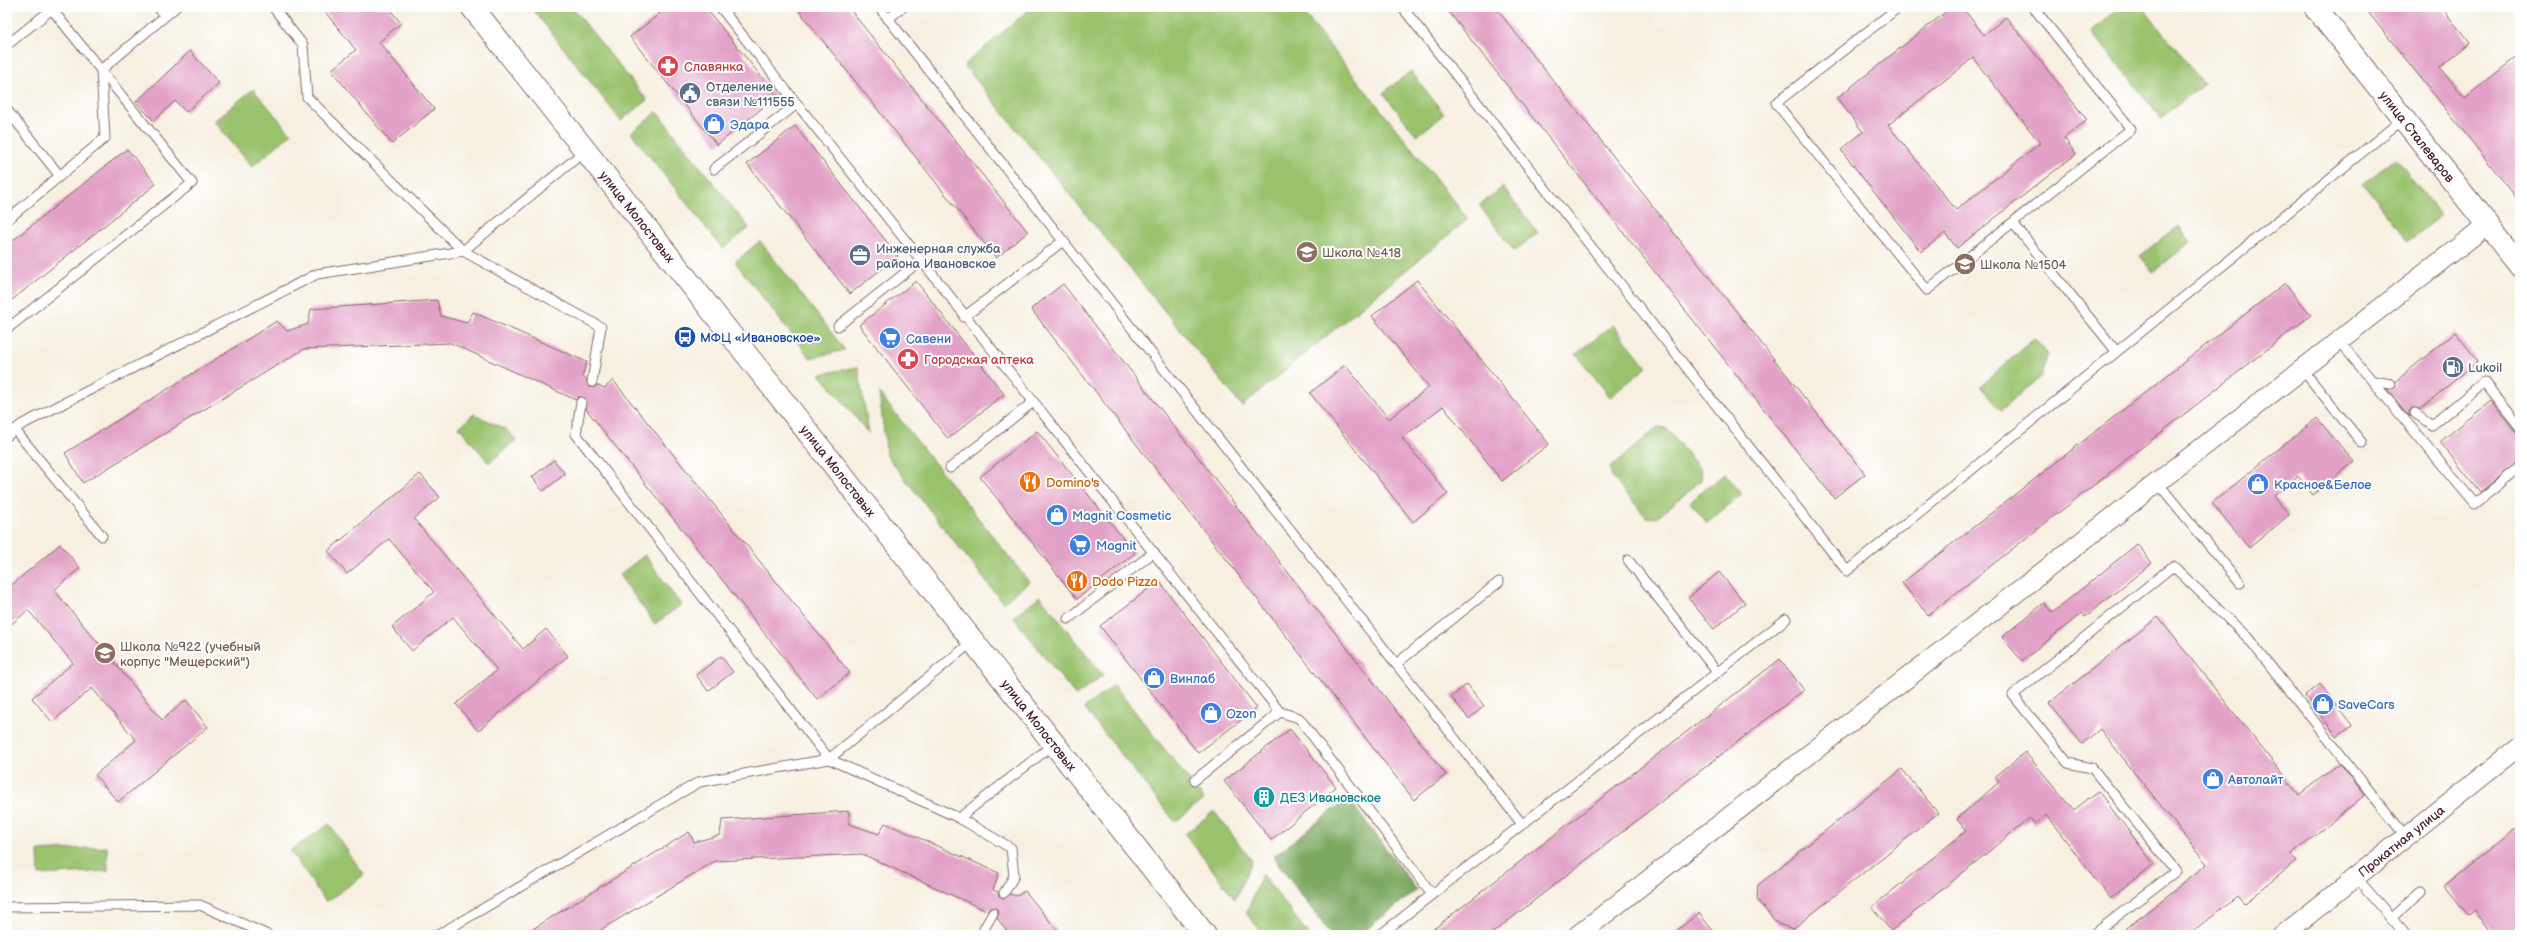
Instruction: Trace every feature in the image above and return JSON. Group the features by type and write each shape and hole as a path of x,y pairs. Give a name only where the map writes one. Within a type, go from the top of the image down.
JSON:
{"street":[{"name":"улица Молостовых","path":"472,7 972,642 1205,935"},
{"name":"улица Сталеваров","path":"2315,7 2520,266"},
{"path":"1578,935 2487,225"},
{"name":"Прокатная улица","path":"2283,935 2520,746"}],"lane":[{"path":"158,7 165,16"},
{"path":"102,70 176,7"},
{"path":"273,7 303,45 307,97 463,251 601,327 592,382"},
{"path":"720,7 1280,712 1299,718 1432,894"},
{"path":"879,7 1522,824"},
{"path":"888,19 903,7"},
{"path":"1402,7 1847,571 2403,119"},
{"path":"1899,7 1776,103 1927,290 2131,129 2033,7"},
{"path":"7,44 51,8 192,183 7,329"},
{"path":"7,220 105,138 102,70"},
{"path":"714,169 797,104"},
{"path":"7,110 60,176"},
{"path":"7,436 15,430 317,274 463,251 585,151"},
{"path":"2012,223 2116,351"},
{"path":"964,316 1063,241"},
{"path":"838,326 920,260"},
{"path":"2339,340 2475,504 2520,467"},
{"path":"2302,369 2362,444"},
{"path":"2373,381 2391,384"},
{"path":"2415,413 2432,425 2484,382 2520,427"},
{"path":"581,402 576,434 829,759 959,818 1011,848 1014,876 1004,893"},
{"path":"950,468 1033,402"},
{"path":"15,430 102,536"},
{"path":"2157,482 2240,583"},
{"path":"1068,619 1154,552"},
{"path":"1628,560 1717,672"},
{"path":"2094,934 2176,871 2092,768 2068,763 2013,695 2173,566 2248,638 2406,837"},
{"path":"1396,664 1499,582"},
{"path":"1380,935 1786,618"},
{"path":"438,935 699,782 829,759 972,642"},
{"path":"1195,780 1280,712"},
{"path":"959,818 1054,744"},
{"path":"2356,877 2406,935"},
{"path":"2391,918 2422,891"},
{"path":"7,907 200,905 268,935"},
{"path":"986,935 984,929 993,913"}],"green space":[{"path":"531,7 572,7 647,100 621,121"},
{"path":"1032,7 1299,7 1468,219 1242,406 964,65"},
{"path":"2121,7 2143,7 2204,84 2161,118 2091,31"},
{"path":"1411,71 1444,114 1417,136 1383,93"},
{"path":"253,89 291,134 252,167 214,121"},
{"path":"657,112 749,228 723,249 631,133"},
{"path":"2396,158 2441,216 2408,242 2363,184"},
{"path":"1503,187 1538,233 1514,251 1479,205"},
{"path":"2179,226 2191,242 2153,272 2140,256"},
{"path":"760,241 845,350 810,358 735,262"},
{"path":"1613,325 1647,367 1610,397 1576,354"},
{"path":"2034,339 2048,354 2041,376 2001,410 1980,386"},
{"path":"858,367 869,434 820,374"},
{"path":"879,393 1029,582 1003,603 887,456"},
{"path":"474,414 507,430 516,440 489,463 459,427"},
{"path":"1658,427 1666,428 1702,471 1701,480 1657,518 1646,517 1612,477 1610,468"},
{"path":"1725,473 1742,494 1707,523 1690,502"},
{"path":"645,555 681,605 655,624 619,575"},
{"path":"1040,596 1103,675 1076,696 1013,617"},
{"path":"1114,685 1204,799 1175,822 1084,708"},
{"path":"1348,798 1417,890 1359,935 1331,935 1273,857"},
{"path":"1214,811 1252,861 1235,899 1185,834"},
{"path":"329,824 364,875 326,902 290,851"},
{"path":"107,847 108,871 39,875 38,851"},
{"path":"1262,874 1309,935 1264,935 1246,913"}],"building":[{"path":"321,7 388,7 401,23 379,42 434,109 392,144 331,70 356,50"},
{"path":"668,7 705,7 777,96 717,145 630,37"},
{"path":"796,7 848,7 1028,232 996,258"},
{"path":"1445,7 1495,7 1865,474 1834,498"},
{"path":"1952,7 1962,7 1984,35 2006,17 2087,120 2064,138 2076,154 1957,248 1945,233 1921,252 1841,150 1863,132 1837,98","holes":["1973,58 2040,143 1956,210 1888,125"]},
{"path":"2364,7 2441,7 2470,43 2440,67 2465,98 2520,54 2520,202"},
{"path":"190,51 219,83 186,112 175,101 154,121 136,102"},
{"path":"795,126 898,256 850,294 747,164"},
{"path":"127,149 156,184 7,304 7,245"},
{"path":"1417,280 1549,444 1502,481 1443,406 1402,438 1448,494 1413,522 1310,393 1345,365 1389,419 1429,387 1372,316"},
{"path":"916,281 1004,394 948,439 859,325"},
{"path":"2285,283 2311,315 1928,615 1902,583"},
{"path":"1063,284 1446,775 1414,800 1031,309"},
{"path":"437,300 441,316 467,323 473,312 587,362 582,377 586,379 589,387 594,388 597,385 605,388 613,380 850,673 817,699 586,409 585,398 579,396 576,400 451,343 304,349 83,483 65,453 277,321 287,331 308,324 311,309"},
{"path":"2455,332 2478,361 2420,409 2412,408 2409,412 2410,417 2387,389 2395,388 2396,381"},
{"path":"2491,401 2515,431 2520,433 2520,461 2480,492 2440,442"},
{"path":"2317,418 2354,462 2313,495 2298,476 2274,496 2289,515 2249,548 2212,503"},
{"path":"1037,431 1135,553 1077,599 980,477"},
{"path":"554,460 565,474 543,491 532,477"},
{"path":"420,474 440,497 414,519 523,649 546,629 568,656 478,731 456,704 497,670 453,617 412,651 392,627 434,592 389,539 347,574 328,551"},
{"path":"60,544 80,568 54,590 162,720 186,700 208,727 118,802 95,775 136,740 92,688 52,722 32,698 73,663 28,610 7,628 7,589"},
{"path":"2137,544 2152,563 2085,617 2082,613 2022,661 2002,637 2044,603 2052,613"},
{"path":"1719,572 1745,603 1714,629 1688,598"},
{"path":"1159,581 1257,708 1198,753 1100,626"},
{"name":"Автолайт","path":"2158,617 2299,795 2340,763 2365,795 2290,855 2296,862 2244,903 2238,896 2189,935 2118,935 2207,864 2100,729 2082,744 2049,703"},
{"path":"721,656 733,672 708,691 696,675"},
{"path":"1780,659 1804,690 1490,935 1426,935"},
{"path":"1467,684 1484,706 1469,719 1451,697"},
{"path":"2320,684 2352,725 2337,736 2305,696"},
{"path":"1290,729 1336,787 1271,840 1224,781"},
{"path":"2025,752 2074,810 2098,791 2154,864 2110,898 2046,815 2035,824 2030,818 1891,931 1872,907 1966,831 1957,819 1999,782 1995,777"},
{"path":"1902,769 1938,813 1793,929 1778,924 1757,900 1758,885"},
{"path":"849,811 849,824 879,834 885,823 999,873 993,890 998,892 999,896 1004,899 1010,894 1017,896 1025,891 1061,935 1010,935 997,918 999,913 996,908 990,908 987,911 862,854 715,861 592,935 523,935 689,832 694,842 720,835 722,820"},
{"path":"2520,825 2520,935 2494,935 2475,911 2469,916 2444,885"},
{"path":"1699,913 1716,935 1671,935"}],"place":[{"name":"Славянка","path":"668,66"},
{"name":"Отделение связи №111555","path":"690,93"},
{"name":"Эдара","path":"714,124"},
{"name":"Школа №418","path":"1307,252"},
{"name":"Инженерная служба района Ивановское","path":"860,255"},
{"name":"Школа №1504","path":"1965,264"},
{"name":"МФЦ «Ивановское»","path":"685,337"},
{"name":"Савени","path":"890,338"},
{"name":"Городская аптека","path":"908,359"},
{"name":"Lukoil","path":"2453,367"},
{"name":"Domino's","path":"1030,482"},
{"name":"Красное&Белое","path":"2258,484"},
{"name":"Magnit Cosmetic","path":"1057,515"},
{"name":"Magnit","path":"1080,545"},
{"name":"Dodo Pizza","path":"1077,581"},
{"name":"Школа №922 (учебный корпус \"Мещерский\")","path":"105,653"},
{"name":"Винлаб","path":"1154,678"},
{"name":"SaveCars","path":"2323,704"},
{"name":"Ozon","path":"1211,713"},
{"name":"Автолайт","path":"2213,779"},
{"name":"ДЕЗ Ивановское","path":"1264,797"}]}
